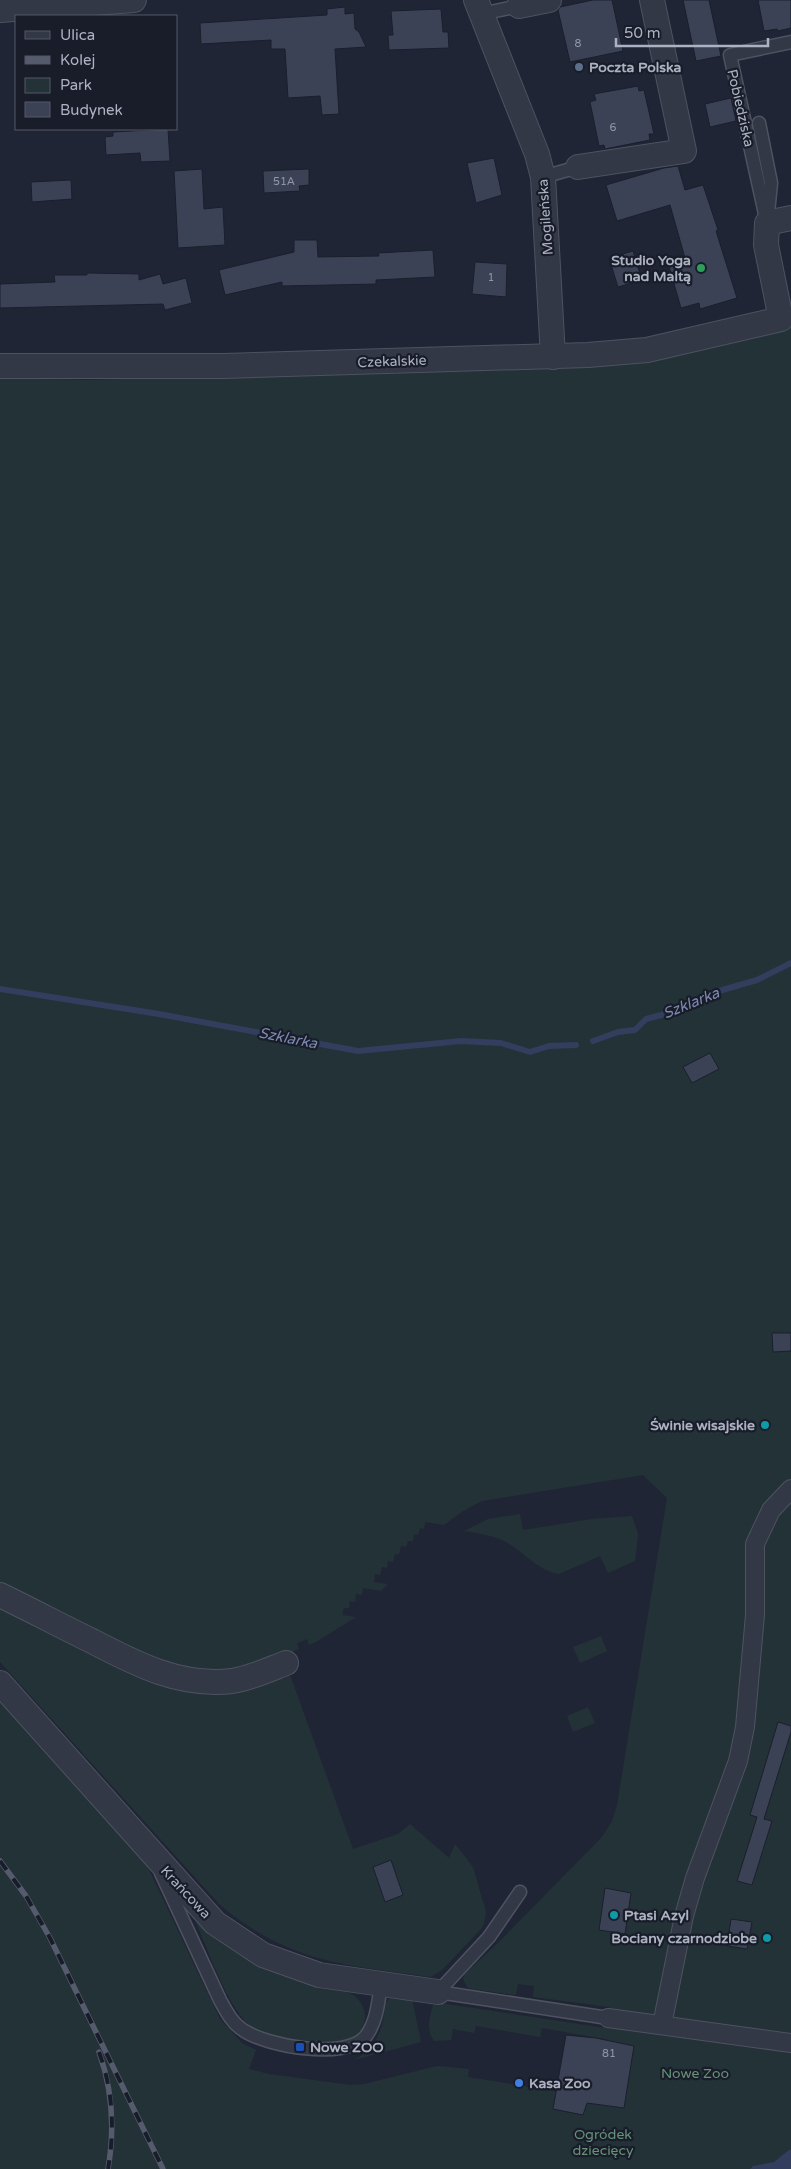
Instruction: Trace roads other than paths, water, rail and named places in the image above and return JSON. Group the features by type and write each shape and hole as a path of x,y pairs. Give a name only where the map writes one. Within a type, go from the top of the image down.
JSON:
{"street":[{"path":"0,10 134,0"},
{"path":"519,6 549,0"},
{"path":"578,167 684,151 652,0"},
{"name":"Mogileńska","path":"479,7 543,176 552,357"},
{"path":"767,223 791,218"},
{"name":"Pobiedziska","path":"767,223 766,244 781,319"},
{"name":"Czekalskie","path":"0,366 224,366 552,357 647,350 781,319"},
{"path":"662,2025 684,1916 695,1878 738,1761 755,1615 754,1544 770,1510 791,1489"},
{"path":"0,1595 138,1664 174,1677 193,1681 232,1681 250,1677 286,1663"},
{"name":"Krańcowa","path":"0,1683 152,1855 215,1923 263,1955 318,1975 438,1992"},
{"path":"608,2018 791,2043"}],"lane":[{"path":"479,7 519,6"},
{"name":"Pobiedziska","path":"767,223 730,55 791,42"},
{"path":"759,123 771,183 767,223"},
{"path":"543,176 578,167"},
{"path":"152,1855 220,2000 229,2016 242,2030 276,2044 334,2049 352,2046 365,2037 374,2022 381,1985"},
{"path":"438,1992 489,1937 520,1892"},
{"path":"438,1992 608,2018"}],"water":[{"path":"791,2150 791,2169 750,2169 753,2166 774,2162"}],"waterway":[{"name":"Szklarka","path":"593,1041 618,1032 635,1030 646,1019 669,1013 712,993 757,980 791,963"},
{"name":"Szklarka","path":"0,989 159,1014 358,1051 461,1041 501,1043 530,1052 549,1046 576,1045"}],"railway":[{"path":"0,1861 26,1896 50,1938 163,2169"},
{"path":"99,2052 110,2095 112,2139 108,2169"}],"place":[{"name":"Poczta Polska","path":"579,67"},
{"name":"Studio Yoga nad Maltą","path":"701,268"},
{"name":"Świnie wisajskie","path":"765,1425"},
{"name":"Ptasi Azyl","path":"614,1915"},
{"name":"Bociany czarnodziobe","path":"767,1938"},
{"name":"Nowe ZOO","path":"300,2047"},
{"name":"Kasa Zoo","path":"519,2083"}],"park label":[{"name":"Nowe Zoo","path":"695,2073"},
{"name":"Ogródek dziecięcy","path":"603,2142"}]}
